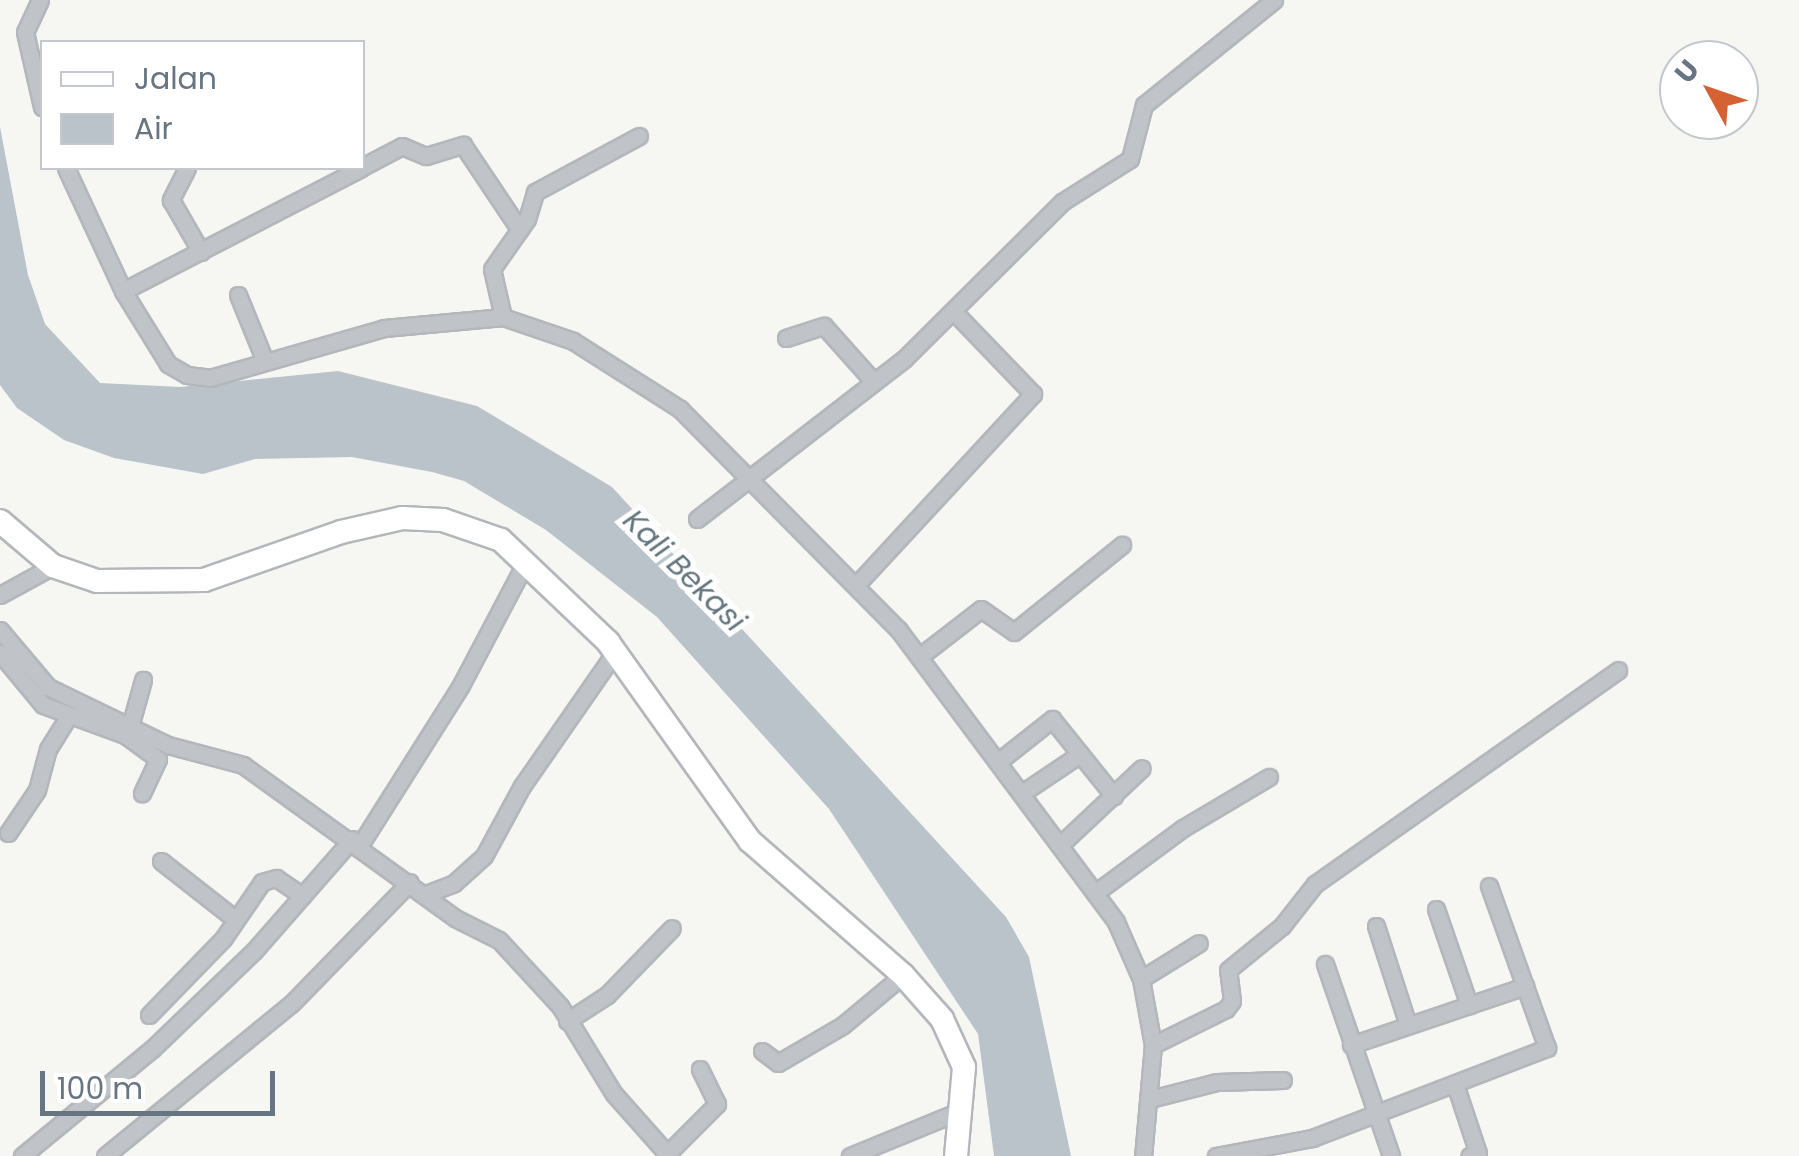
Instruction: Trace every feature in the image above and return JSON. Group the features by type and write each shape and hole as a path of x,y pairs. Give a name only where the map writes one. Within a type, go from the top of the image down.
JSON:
{"main road":[{"path":"0,521 53,566 97,582 204,580 402,518 463,525 527,560 615,652 742,832 903,975 960,1053 962,1110 956,1156"}],"street":[{"path":"40,0 25,32 40,98"},
{"path":"697,519 874,382 1062,202 1130,159 1144,105 1274,0"},
{"path":"503,317 492,269 496,254 520,230 545,183 639,136"},
{"path":"365,165 402,146 426,156 463,145 520,230"},
{"path":"67,170 123,291 176,370 210,378 384,328 503,317 573,342 655,388 858,583 999,761 1095,893 1141,979 1154,1045 1143,1156"},
{"path":"186,170 171,200 201,252"},
{"path":"123,291 356,170"},
{"path":"238,295 264,361"},
{"path":"858,583 923,506 1033,394 952,311"},
{"path":"786,338 824,326 874,382"},
{"path":"919,657 980,609 1014,632 1122,545"},
{"path":"22,1156 152,1049 356,842 461,685 527,560"},
{"path":"0,595 53,566"},
{"path":"0,630 48,687 131,723 163,752"},
{"path":"426,894 454,883 484,856 522,786 615,652"},
{"path":"0,653 29,694 68,717 126,735 163,752 243,765 498,940 567,1021 614,1094 668,1155 717,1104 700,1069"},
{"path":"1154,1045 1226,1010 1232,1001 1228,970 1282,926 1315,884 1618,670"},
{"path":"131,723 142,680"},
{"path":"8,833 37,790 48,749 68,717"},
{"path":"999,761 1048,718 1114,796"},
{"path":"142,794 163,752"},
{"path":"1022,793 1080,754"},
{"path":"1060,845 1142,768"},
{"path":"1095,893 1183,828 1270,777"},
{"path":"161,861 235,919"},
{"path":"149,1015 269,878 303,896"},
{"path":"105,1156 291,1004 410,882"},
{"path":"1216,1156 1312,1138 1547,1048 1489,886"},
{"path":"1436,909 1469,1005"},
{"path":"1376,926 1408,1025"},
{"path":"567,1021 607,994 672,928"},
{"path":"1141,979 1199,943"},
{"path":"1324,964 1390,1156"},
{"path":"762,1051 778,1063 842,1025 903,975"},
{"path":"1351,1045 1525,986"},
{"path":"1150,1099 1218,1082 1283,1080"},
{"path":"1455,1084 1478,1153 1470,1156"},
{"path":"850,1156 962,1110"}],"water":[{"name":"Kali Bekasi","path":"0,127 28,275 45,324 100,383 180,387 338,371 477,406 612,487 1006,917 1029,957 1071,1156 994,1156 978,1034 829,809 657,617 546,530 464,481 432,472 352,457 255,459 203,474 114,458 64,440 17,408 0,385"}]}
